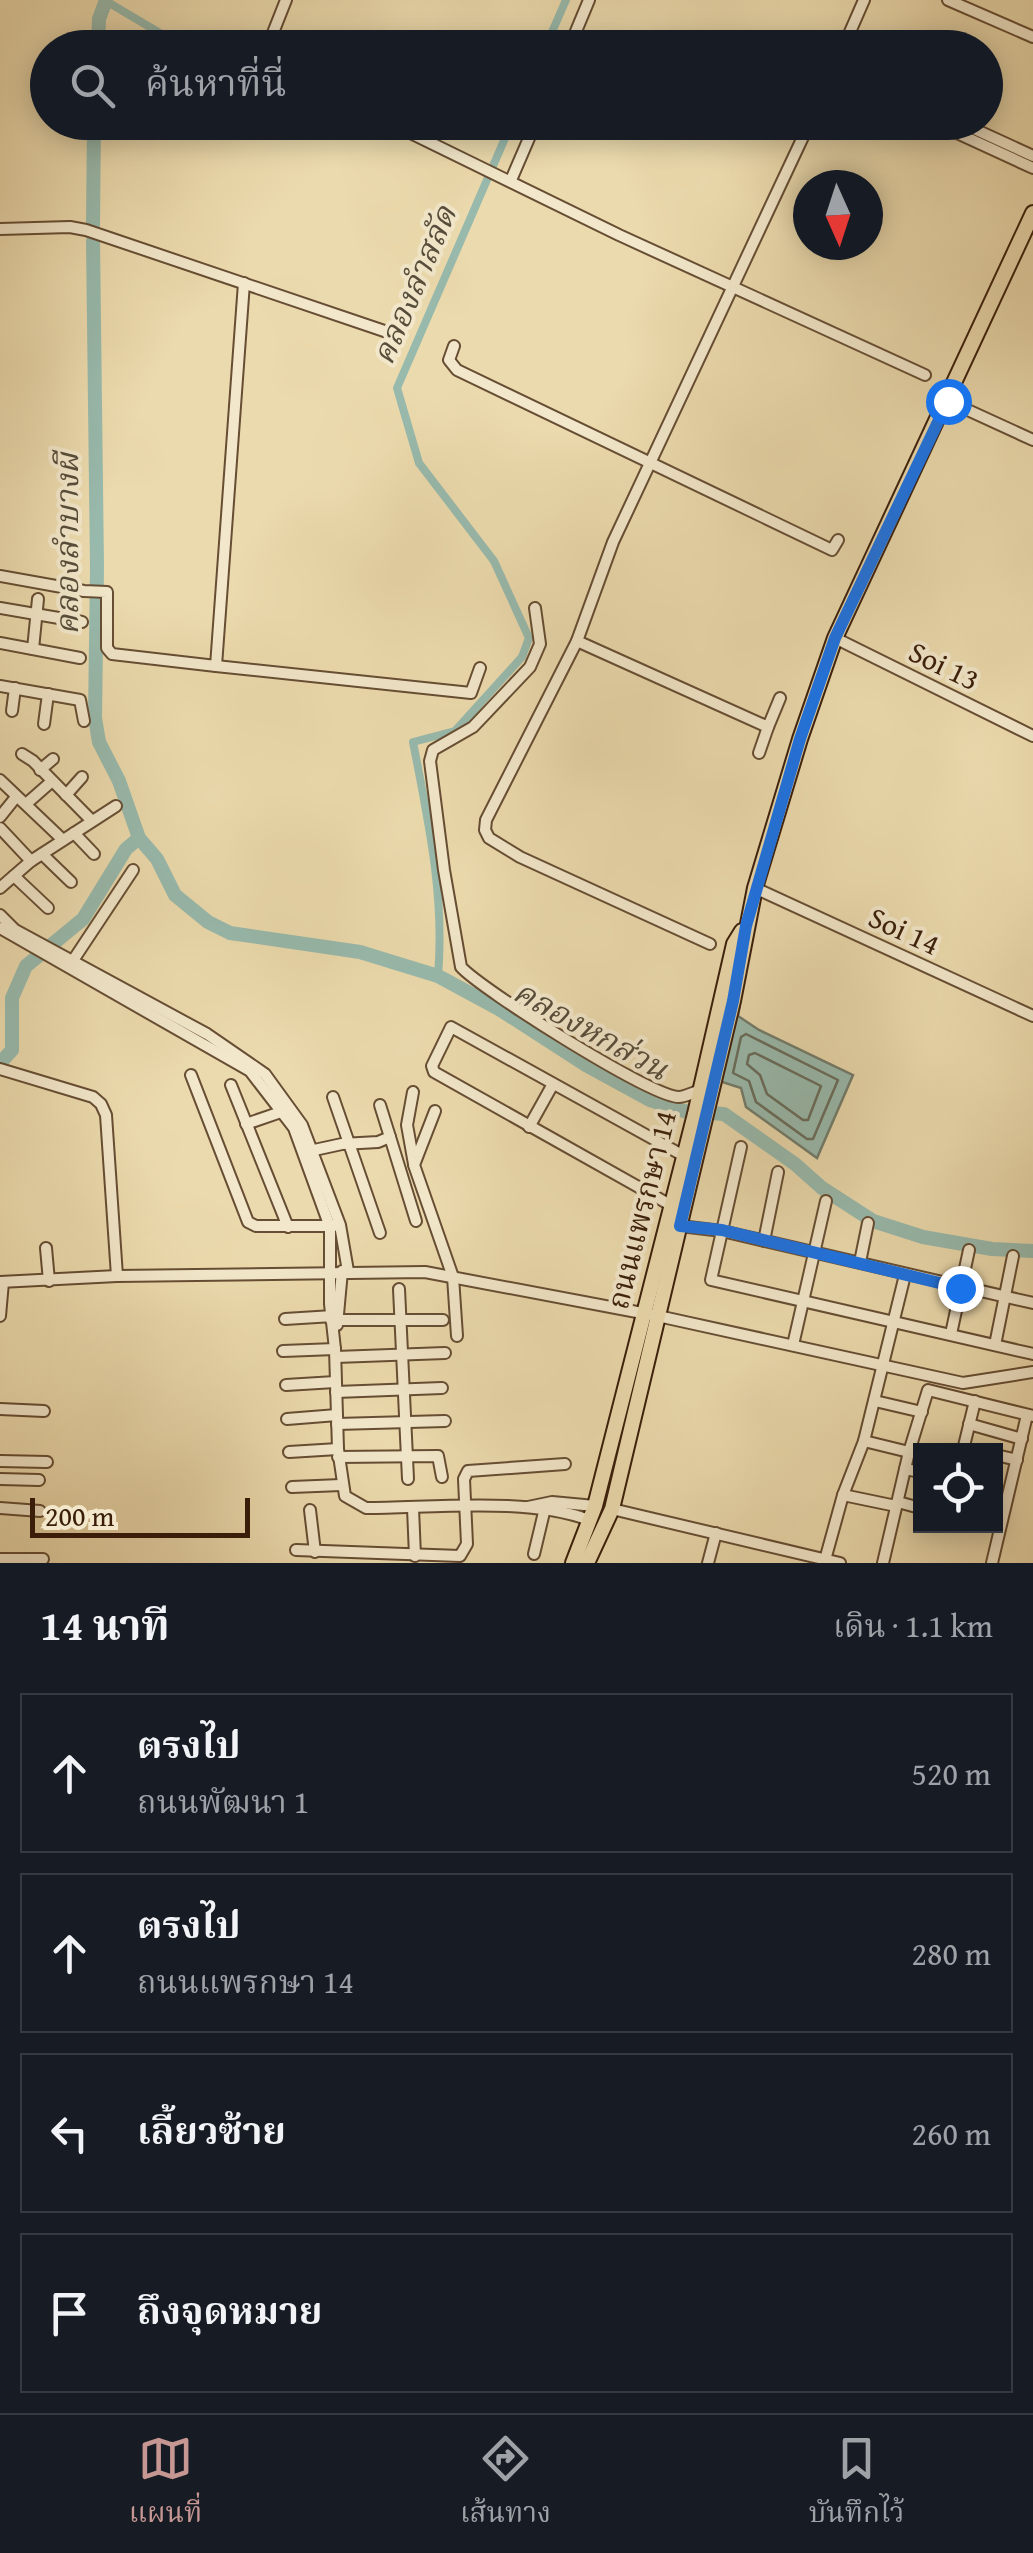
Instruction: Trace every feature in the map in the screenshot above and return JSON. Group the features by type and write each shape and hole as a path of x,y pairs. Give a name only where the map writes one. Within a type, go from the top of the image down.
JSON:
{"main road":[{"name":"ถนนแพรกษา 14","path":"573,1563 596,1517 612,1510 651,1315 703,1094 733,1001 755,888 800,739 835,638 1033,213"},
{"name":"ถนนแพรกษา 14","path":"587,1563 599,1490 680,1226 678,1208 684,1156 697,1129"},
{"path":"599,1490 615,1494"}],"street":[{"path":"275,30 286,0"},
{"path":"576,30 589,0"},
{"path":"851,30 864,0"},
{"path":"948,0 1033,37"},
{"path":"426,140 570,212 925,375"},
{"path":"512,180 529,140"},
{"path":"710,944 520,857 489,838 486,820 577,642 613,542 802,140"},
{"path":"971,140 1033,168"},
{"path":"998,140 1033,156"},
{"path":"0,229 86,230 399,336"},
{"path":"216,666 244,283"},
{"path":"454,346 449,360 457,370 833,549"},
{"path":"948,401 1033,440"},
{"path":"0,576 84,592 107,592 107,648 112,654 471,693 480,668"},
{"path":"33,649 38,599"},
{"path":"0,608 82,622"},
{"path":"535,608 540,644 530,668 473,727 433,750 430,761 461,966 627,1076 679,1097 703,1094"},
{"name":"Soi 13","path":"835,638 1033,736"},
{"path":"577,642 768,728"},
{"path":"0,643 80,658"},
{"path":"0,686 80,700 84,721"},
{"path":"12,711 15,688"},
{"path":"44,724 48,694"},
{"path":"759,754 780,698"},
{"path":"22,754 92,821"},
{"path":"40,770 53,759"},
{"path":"66,795 82,777"},
{"path":"0,780 94,854"},
{"path":"0,817 51,782"},
{"path":"0,888 30,861 116,806"},
{"path":"0,828 30,861"},
{"path":"42,854 71,882"},
{"path":"72,964 133,870"},
{"path":"14,876 48,908"},
{"name":"Soi 14","path":"755,888 1033,1016"},
{"path":"0,915 31,942"},
{"path":"0,928 156,1010 265,1074 298,1116 335,1226 340,1271 335,1320 338,1453 341,1486 346,1496 366,1508 546,1506 596,1517"},
{"path":"678,1208 431,1070 449,1028 684,1156"},
{"path":"225,1049 260,1080 308,1151"},
{"path":"0,1069 93,1097 101,1104 106,1115 117,1276"},
{"path":"191,1075 248,1222 256,1226 335,1226"},
{"path":"529,1127 553,1084"},
{"path":"231,1085 288,1227"},
{"path":"413,1092 408,1125 414,1165 453,1277 457,1336"},
{"path":"333,1096 380,1233"},
{"path":"380,1105 416,1221"},
{"path":"414,1165 435,1111"},
{"path":"246,1124 282,1112"},
{"path":"308,1151 390,1137"},
{"path":"741,1148 712,1280 1033,1354"},
{"path":"764,1240 778,1172"},
{"path":"793,1344 826,1201"},
{"path":"860,1262 868,1223"},
{"path":"680,1226 722,1230 1033,1303"},
{"path":"46,1248 49,1281"},
{"path":"950,1334 969,1250"},
{"path":"995,1345 1013,1256"},
{"path":"0,1316 1,1282 117,1276 425,1272 793,1344 963,1383 1033,1372"},
{"path":"825,1560 843,1495 864,1441 905,1276"},
{"path":"398,1289 408,1479"},
{"path":"284,1319 443,1320"},
{"path":"283,1351 445,1354"},
{"path":"286,1385 442,1388"},
{"path":"883,1563 928,1390 1030,1416 1003,1498"},
{"path":"875,1401 922,1412"},
{"path":"968,1443 976,1401"},
{"path":"0,1409 44,1412"},
{"path":"287,1419 444,1421"},
{"path":"970,1424 1022,1439"},
{"path":"864,1441 909,1452"},
{"path":"289,1452 438,1456 442,1477"},
{"path":"1003,1457 1017,1460"},
{"path":"0,1461 47,1462"},
{"path":"296,1550 415,1556 464,1554 464,1479 468,1471 566,1464"},
{"path":"906,1468 913,1470"},
{"path":"1003,1478 1012,1480"},
{"path":"0,1479 40,1480"},
{"path":"292,1487 341,1486"},
{"path":"843,1495 913,1507"},
{"path":"534,1554 546,1506"},
{"path":"0,1508 40,1510"},
{"path":"413,1508 415,1556"},
{"path":"310,1510 316,1552"},
{"path":"612,1510 840,1563"},
{"path":"708,1563 716,1533"},
{"path":"992,1563 997,1533"},
{"path":"0,1559 43,1559"}],"water":[{"path":"741,997 738,1016 853,1075 817,1158 746,1107 741,1088 719,1081"}],"waterway":[{"name":"คลองลำบางผี","path":"99,30 106,0"},
{"name":"คลองลำสลัด","path":"553,30 566,0"},
{"path":"106,1 155,30"},
{"name":"คลองลำบางผี","path":"93,225 94,140"},
{"name":"คลองลำสลัด","path":"438,976 437,887 413,742 455,731 522,657 529,638 494,561 419,463 397,388 504,140"},
{"name":"คลองหกส่วน","path":"93,241 95,718 99,742 119,781 139,838 157,859 175,895 208,922 230,933 360,952 438,976 650,1100 684,1111 724,1114 873,1221 923,1237 992,1249 1033,1251"},
{"path":"0,1063 12,1050 12,998 26,966 83,919 126,849 139,838"}],"route":[{"path":"948,401 835,638 800,739 755,888 733,1001 680,1226 722,1230 960,1288"}]}
